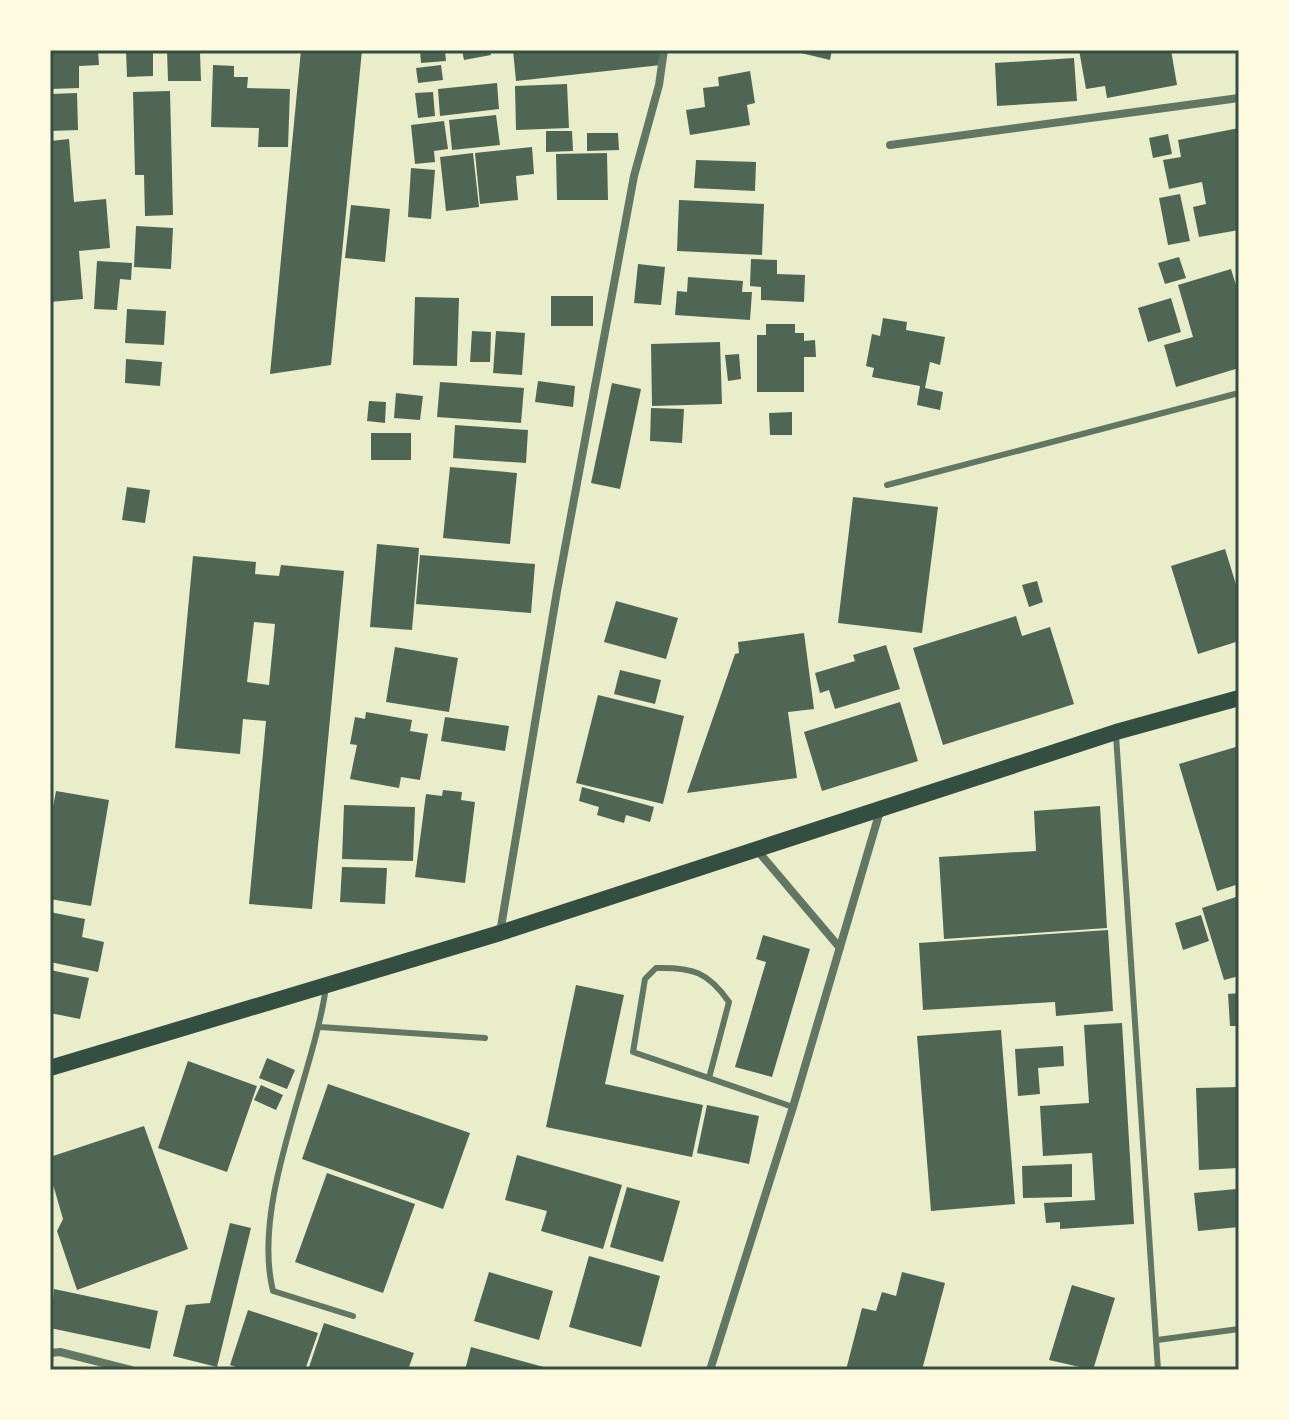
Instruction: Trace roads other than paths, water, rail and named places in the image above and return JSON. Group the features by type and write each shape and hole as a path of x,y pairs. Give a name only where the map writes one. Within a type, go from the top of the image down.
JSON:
{"main road":[{"path":"50,1068 500,933 1116,732 1239,698"}],"street":[{"path":"500,933 557,591 634,176 659,85 664,50"},
{"path":"890,145 1239,98"},
{"path":"710,1370 793,1107 880,811"},
{"path":"757,850 840,948"},
{"path":"50,1353 60,1352 131,1370"}],"lane":[{"path":"887,485 1239,393"},
{"path":"1116,732 1158,1370"},
{"path":"709,1078 729,1002 713,980 683,967 656,968 645,979 633,1052 793,1107"},
{"path":"326,987 320,1027 273,1199 266,1262 273,1291 353,1316"},
{"path":"320,1027 485,1038"},
{"path":"1157,1340 1239,1329"}]}
